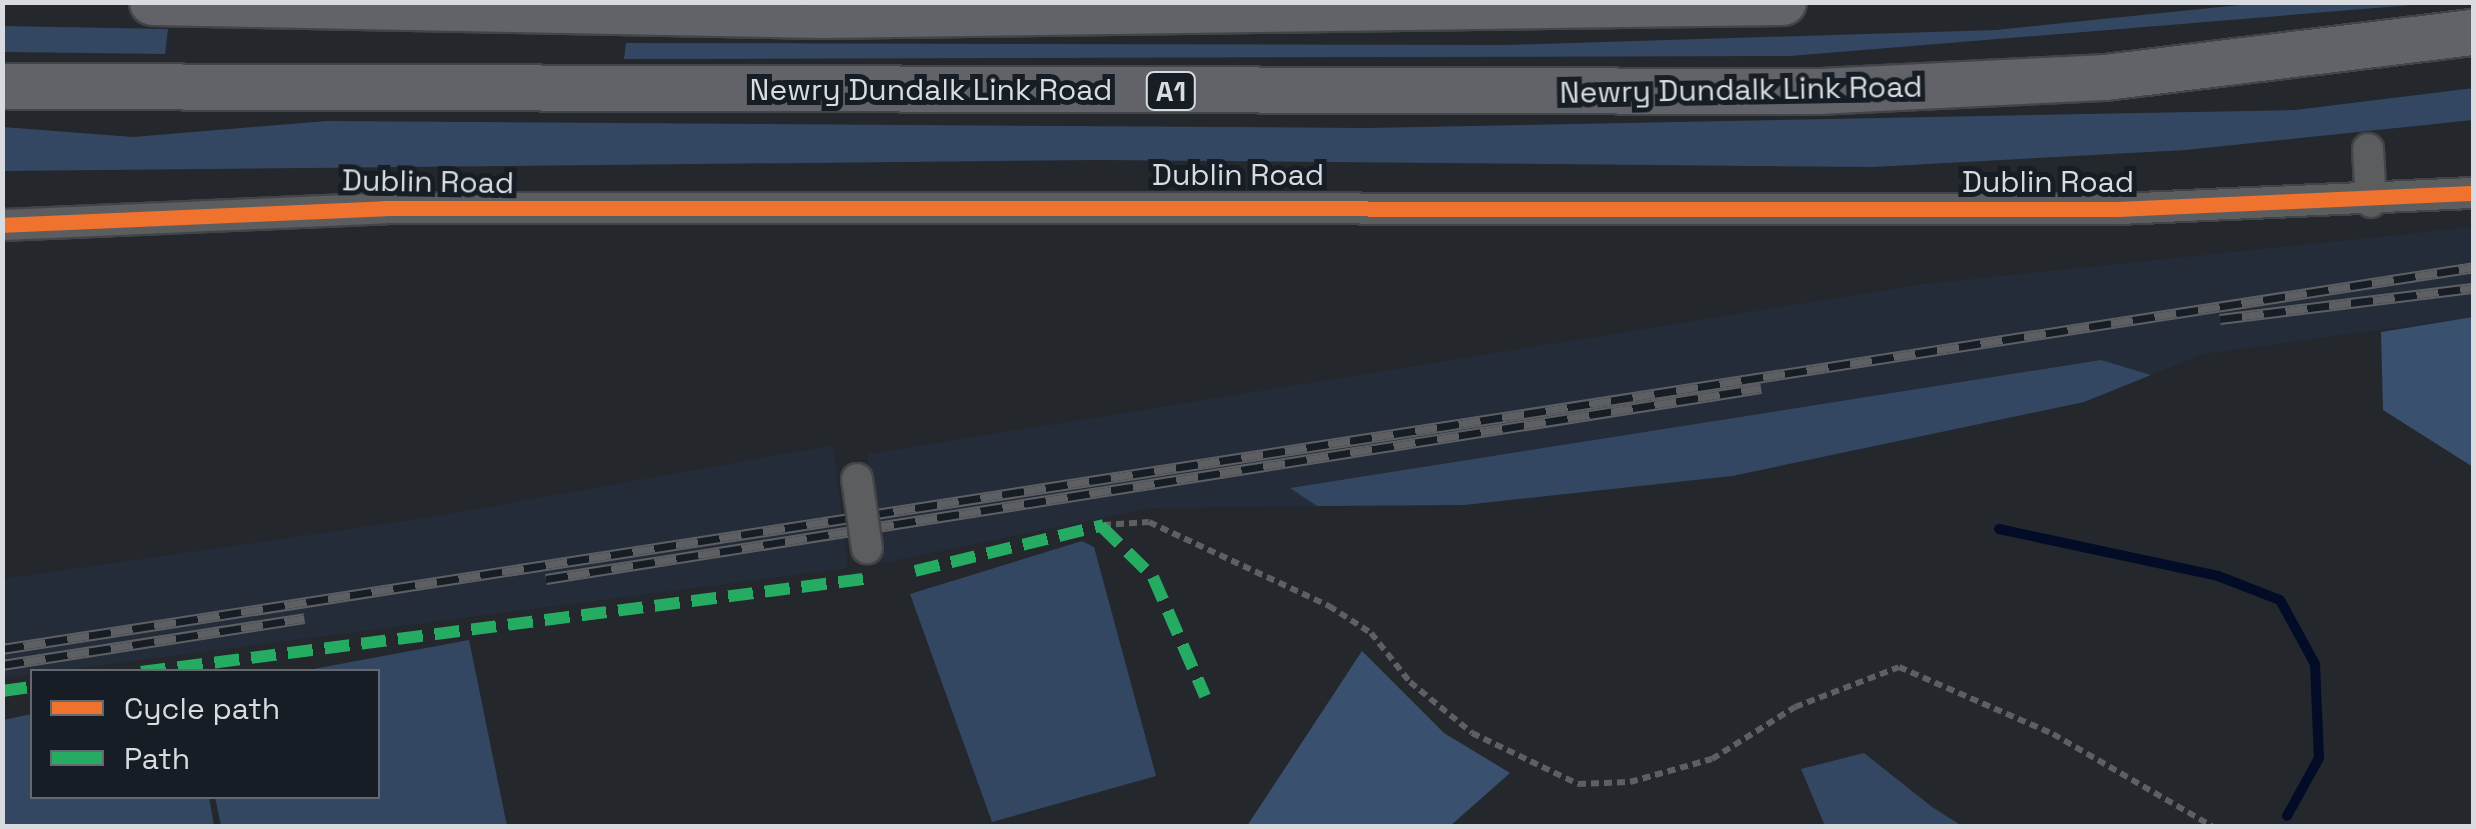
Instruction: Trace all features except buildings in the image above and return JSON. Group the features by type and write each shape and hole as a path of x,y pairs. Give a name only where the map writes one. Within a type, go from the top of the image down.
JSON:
{"highway":[{"path":"152,2 822,15 1783,2"},
{"name":"A1","path":"2337,52 2474,32"},
{"path":"2337,52 2474,46"},
{"name":"Newry Dundalk Link Road","path":"2,86 1818,91 2105,77 2337,52"}],"street":[{"path":"2368,148 2370,202"},
{"name":"Dublin Road","path":"2,225 384,208 2370,202 2474,193"},
{"path":"857,479 867,548"}],"path":[{"path":"1103,526 1149,522 1329,606 1370,632 1410,682 1472,733 1578,784 1630,782 1712,758 1795,707 1899,666 2053,734 2212,826"}],"shaded area":[{"path":"2269,2 2437,3 1790,56 624,59 626,43 1505,45 1996,30"},
{"path":"3,26 168,29 165,54 3,52"},
{"path":"2474,88 2473,120 2186,150 1873,167 1100,160 2,171 3,127 133,137 327,121 1366,128 2295,110"},
{"path":"2473,227 2473,317 2204,354 2084,402 1732,476 1464,505 1151,508 883,563 872,540 868,454 1923,284"},
{"path":"2474,317 2473,467 2383,410 2381,332"},
{"path":"2101,360 2151,375 2084,402 1732,476 1464,505 1317,506 1290,488"},
{"path":"833,445 848,568 72,669 30,669 30,674 3,678 2,579 432,517"},
{"path":"1082,541 1094,547 1156,776 992,822 910,594"},
{"path":"469,640 507,826 221,826 215,799 380,799 380,669 314,669"},
{"path":"1362,651 1444,733 1510,773 1450,826 1247,826"},
{"path":"30,714 30,799 209,799 214,826 3,826 3,720"},
{"path":"1864,753 1962,826 1825,826 1801,769"}],"waterway":[{"path":"1999,529 2218,576 2280,600 2315,664 2319,758 2287,816"}],"railway":[{"path":"2,649 2474,267"},
{"path":"2220,319 2474,288"},
{"path":"546,579 1761,388"},
{"path":"2,665 304,618"}],"marked path":[{"path":"915,571 1103,525"},
{"path":"1101,526 1153,577 1205,696"},
{"path":"164,669 871,578"},
{"path":"2,691 30,687"}],"cycle path":[{"path":"2,225 384,208 2119,209 2474,193"}]}
